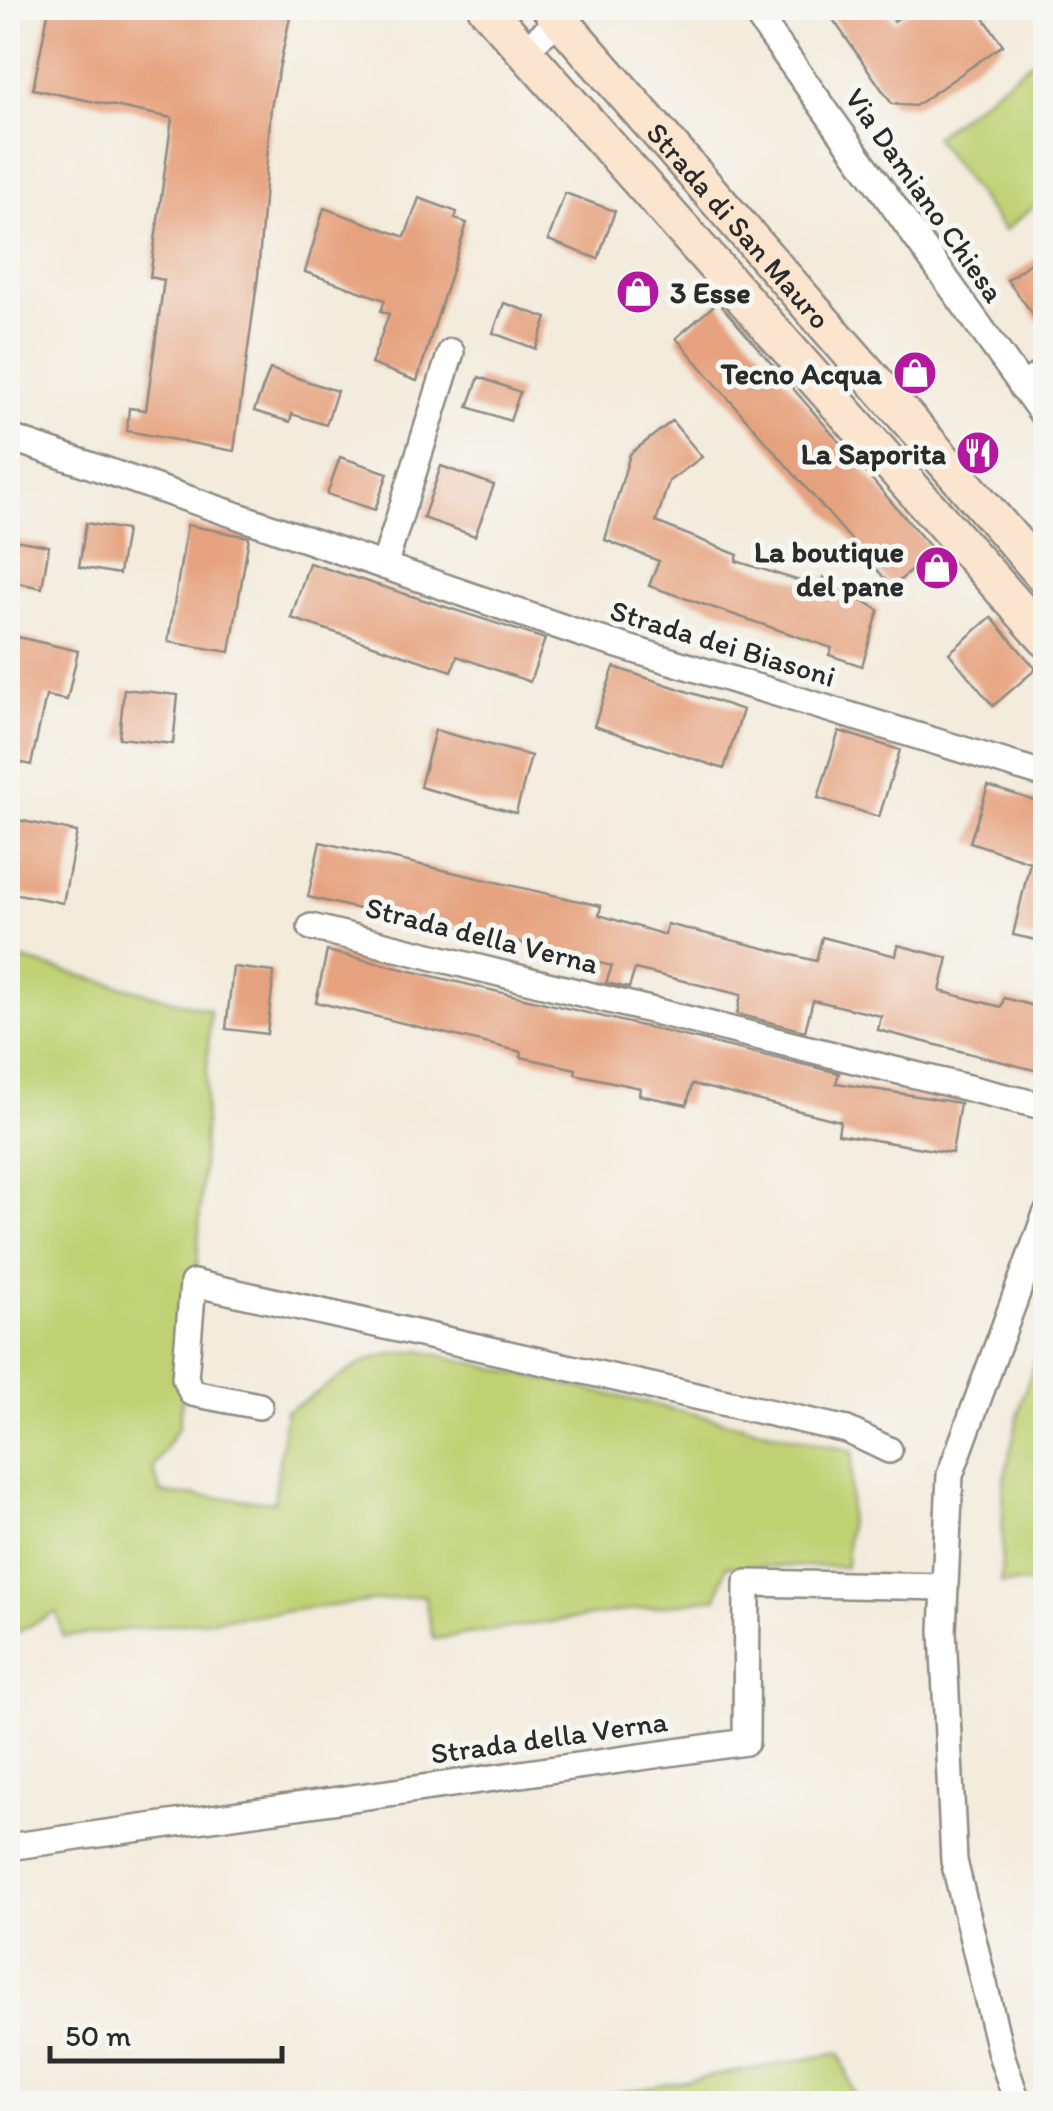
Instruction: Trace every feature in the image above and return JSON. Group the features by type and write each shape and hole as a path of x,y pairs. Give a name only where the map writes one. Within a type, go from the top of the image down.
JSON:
{"main road":[{"name":"Strada di San Mauro","path":"486,8 1046,638"},
{"name":"Strada di San Mauro","path":"562,12 1046,578"}],"street":[{"name":"Via Damiano Chiesa","path":"752,8 1046,419"},
{"path":"523,50 562,12"},
{"path":"384,566 451,352"},
{"path":"1022,388 1046,370"},
{"name":"Strada dei Biasoni","path":"8,437 585,636 1046,776"},
{"name":"Strada della Verna","path":"312,927 1046,1107"},
{"path":"1018,2104 1001,2054 954,1861 945,1587 950,1476 1046,1214"},
{"path":"258,1406 192,1394 186,1378 193,1283 847,1430 889,1450"},
{"name":"Strada della Verna","path":"8,1847 746,1742 747,1583 945,1587"}],"green space":[{"path":"1045,51 1045,197 1004,231 934,137"},
{"path":"8,956 210,1010 197,1273 179,1426 153,1468 161,1493 274,1502 286,1411 363,1363 422,1351 853,1451 846,1567 726,1566 717,1598 433,1639 424,1595 63,1637 57,1612 8,1637"},
{"path":"1045,1334 1045,1584 1001,1583 1004,1481 1022,1398"},
{"path":"840,2053 857,2103 562,2103"}],"building":[{"path":"49,8 246,8 290,17 271,107 258,276 234,451 127,431 129,408 146,410 164,280 150,277 172,118 33,89"},
{"path":"825,8 884,8 894,21 914,8 977,8 1003,45 915,106 892,104"},
{"path":"565,193 615,211 598,259 548,240"},
{"path":"419,198 457,212 455,219 467,223 417,381 371,364 389,314 381,311 385,300 305,272 324,208 405,237"},
{"path":"1046,251 1046,331 1007,280"},
{"path":"718,302 934,551 892,587 676,338"},
{"path":"504,303 547,318 536,349 493,333"},
{"path":"270,369 337,391 326,425 292,414 290,422 254,411"},
{"path":"479,377 520,392 510,421 468,407"},
{"path":"672,421 702,457 669,481 656,522 738,555 736,561 819,587 823,577 879,610 862,666 829,655 832,648 649,586 659,561 605,540 630,454"},
{"path":"340,457 388,473 375,510 327,494"},
{"path":"441,466 494,485 475,536 423,518"},
{"path":"86,523 126,530 119,574 79,567"},
{"path":"187,525 249,537 230,652 168,642"},
{"path":"8,539 49,546 42,588 8,581"},
{"path":"309,563 545,639 530,682 457,656 452,671 291,618"},
{"path":"991,617 1036,669 993,706 949,653"},
{"path":"18,637 78,651 67,700 46,696 31,765 8,759 8,681"},
{"path":"614,667 743,710 724,769 594,726"},
{"path":"124,689 178,695 173,744 119,738"},
{"path":"435,730 531,756 516,813 420,787"},
{"path":"839,731 900,750 879,817 818,798"},
{"path":"988,786 1046,804 1038,839 1046,840 1046,942 1013,935 1030,862 970,842"},
{"path":"8,818 77,832 63,903 8,892"},
{"path":"320,842 601,906 599,915 665,935 667,924 816,961 822,937 896,956 898,945 948,958 940,991 1001,1007 1004,998 1046,1009 1046,1073 878,1030 881,1016 813,1000 805,1031 737,1014 741,995 635,969 629,988 606,983 612,966 416,916 414,922 308,897"},
{"path":"327,951 839,1073 836,1083 960,1103 952,1153 838,1134 840,1121 692,1084 687,1105 639,1095 640,1088 575,1074 576,1069 521,1057 522,1052 316,1002"},
{"path":"233,967 274,972 267,1034 226,1029"}],"place":[{"name":"3 Esse","path":"638,292"},
{"name":"Tecno Acqua","path":"915,373"},
{"name":"La Saporita","path":"978,453"},
{"name":"La boutique del pane","path":"937,568"}]}
